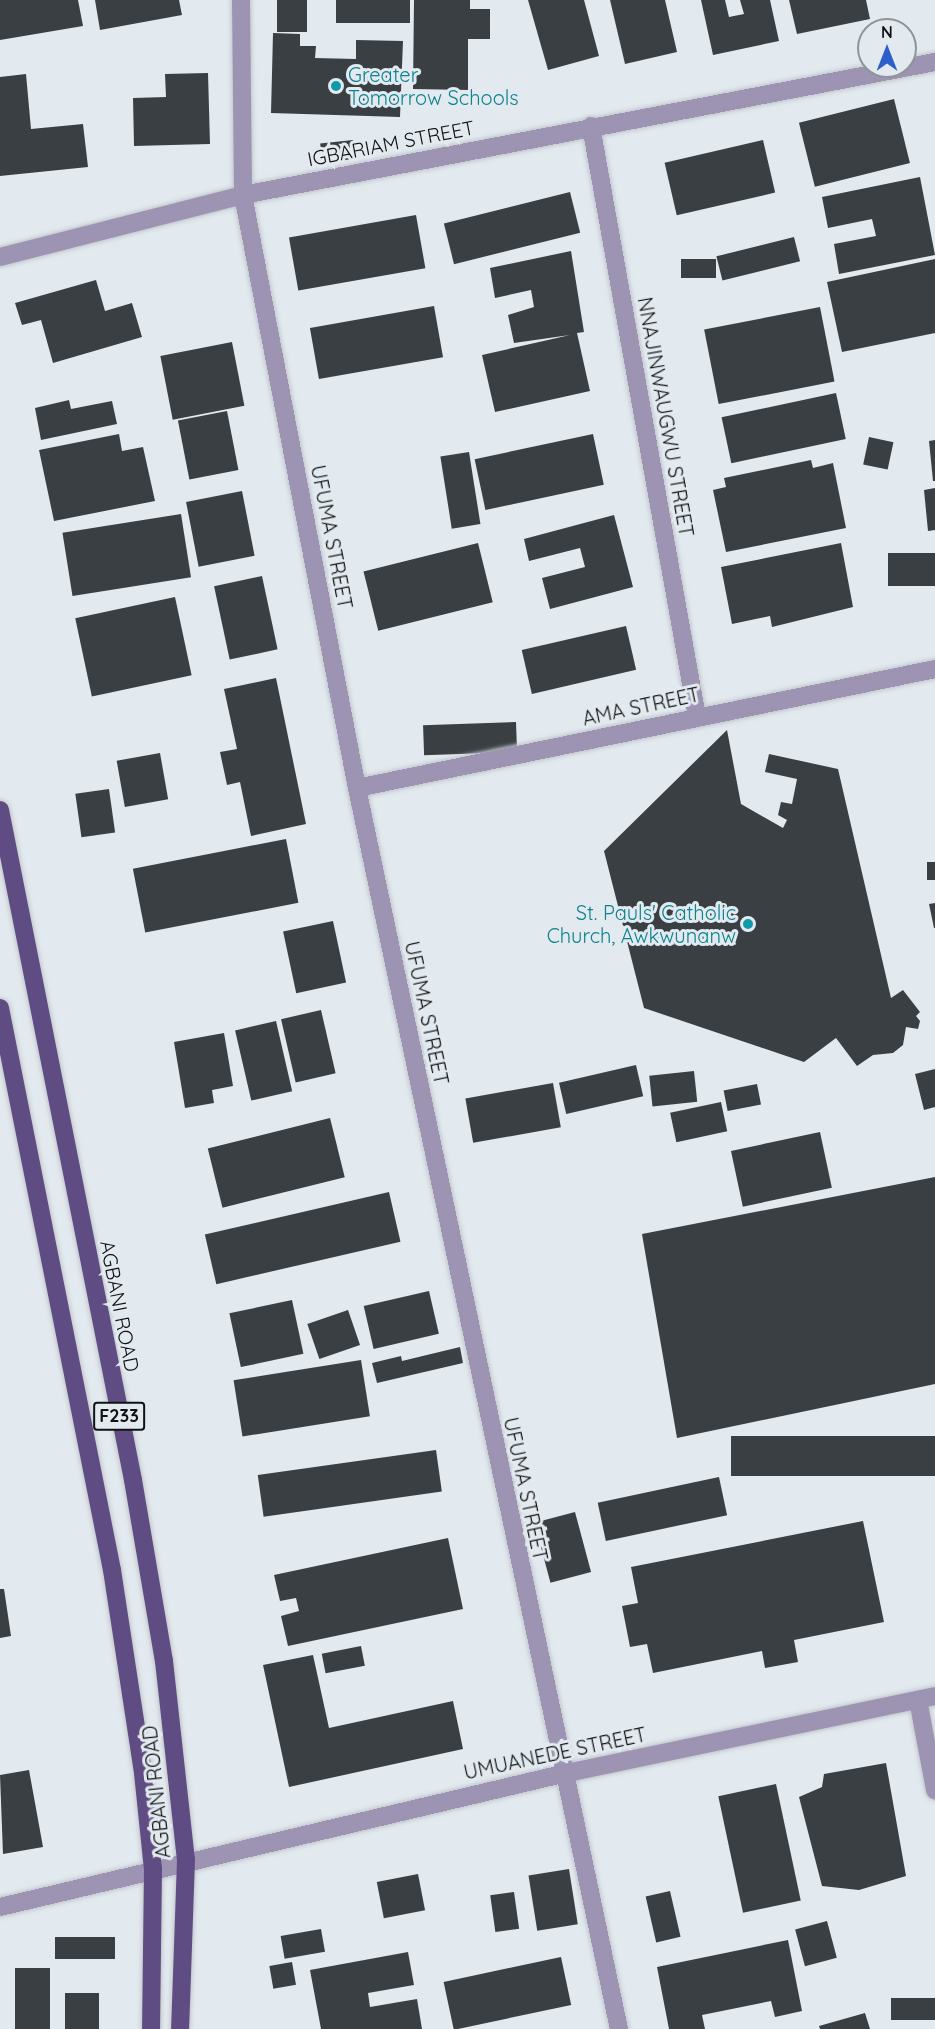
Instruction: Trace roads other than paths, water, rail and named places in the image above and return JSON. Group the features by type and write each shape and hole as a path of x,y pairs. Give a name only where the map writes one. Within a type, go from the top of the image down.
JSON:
{"main road":[{"name":"AGBANI ROAD","path":"0,810 133,1480 164,1661 186,1860 180,2029"},
{"name":"AGBANI ROAD","path":"0,1008 112,1570 153,1869 151,2029"}],"street":[{"name":"UFUMA STREET","path":"241,0 243,195 357,788 562,1774 619,2029"},
{"name":"IGBARIAM STREET","path":"0,257 243,195 591,126 935,62"},
{"name":"NNAJINWAUGWU STREET","path":"591,126 697,717"},
{"name":"AMA STREET","path":"357,788 935,669"},
{"name":"UMUANEDE STREET","path":"0,1906 186,1860 562,1774 927,1698"},
{"path":"927,1698 935,1790"}],"place":[{"name":"Greater Tomorrow Schools","path":"336,86"},
{"name":"St. Pauls' Catholic Church, Awkwunanw","path":"748,924"}]}
